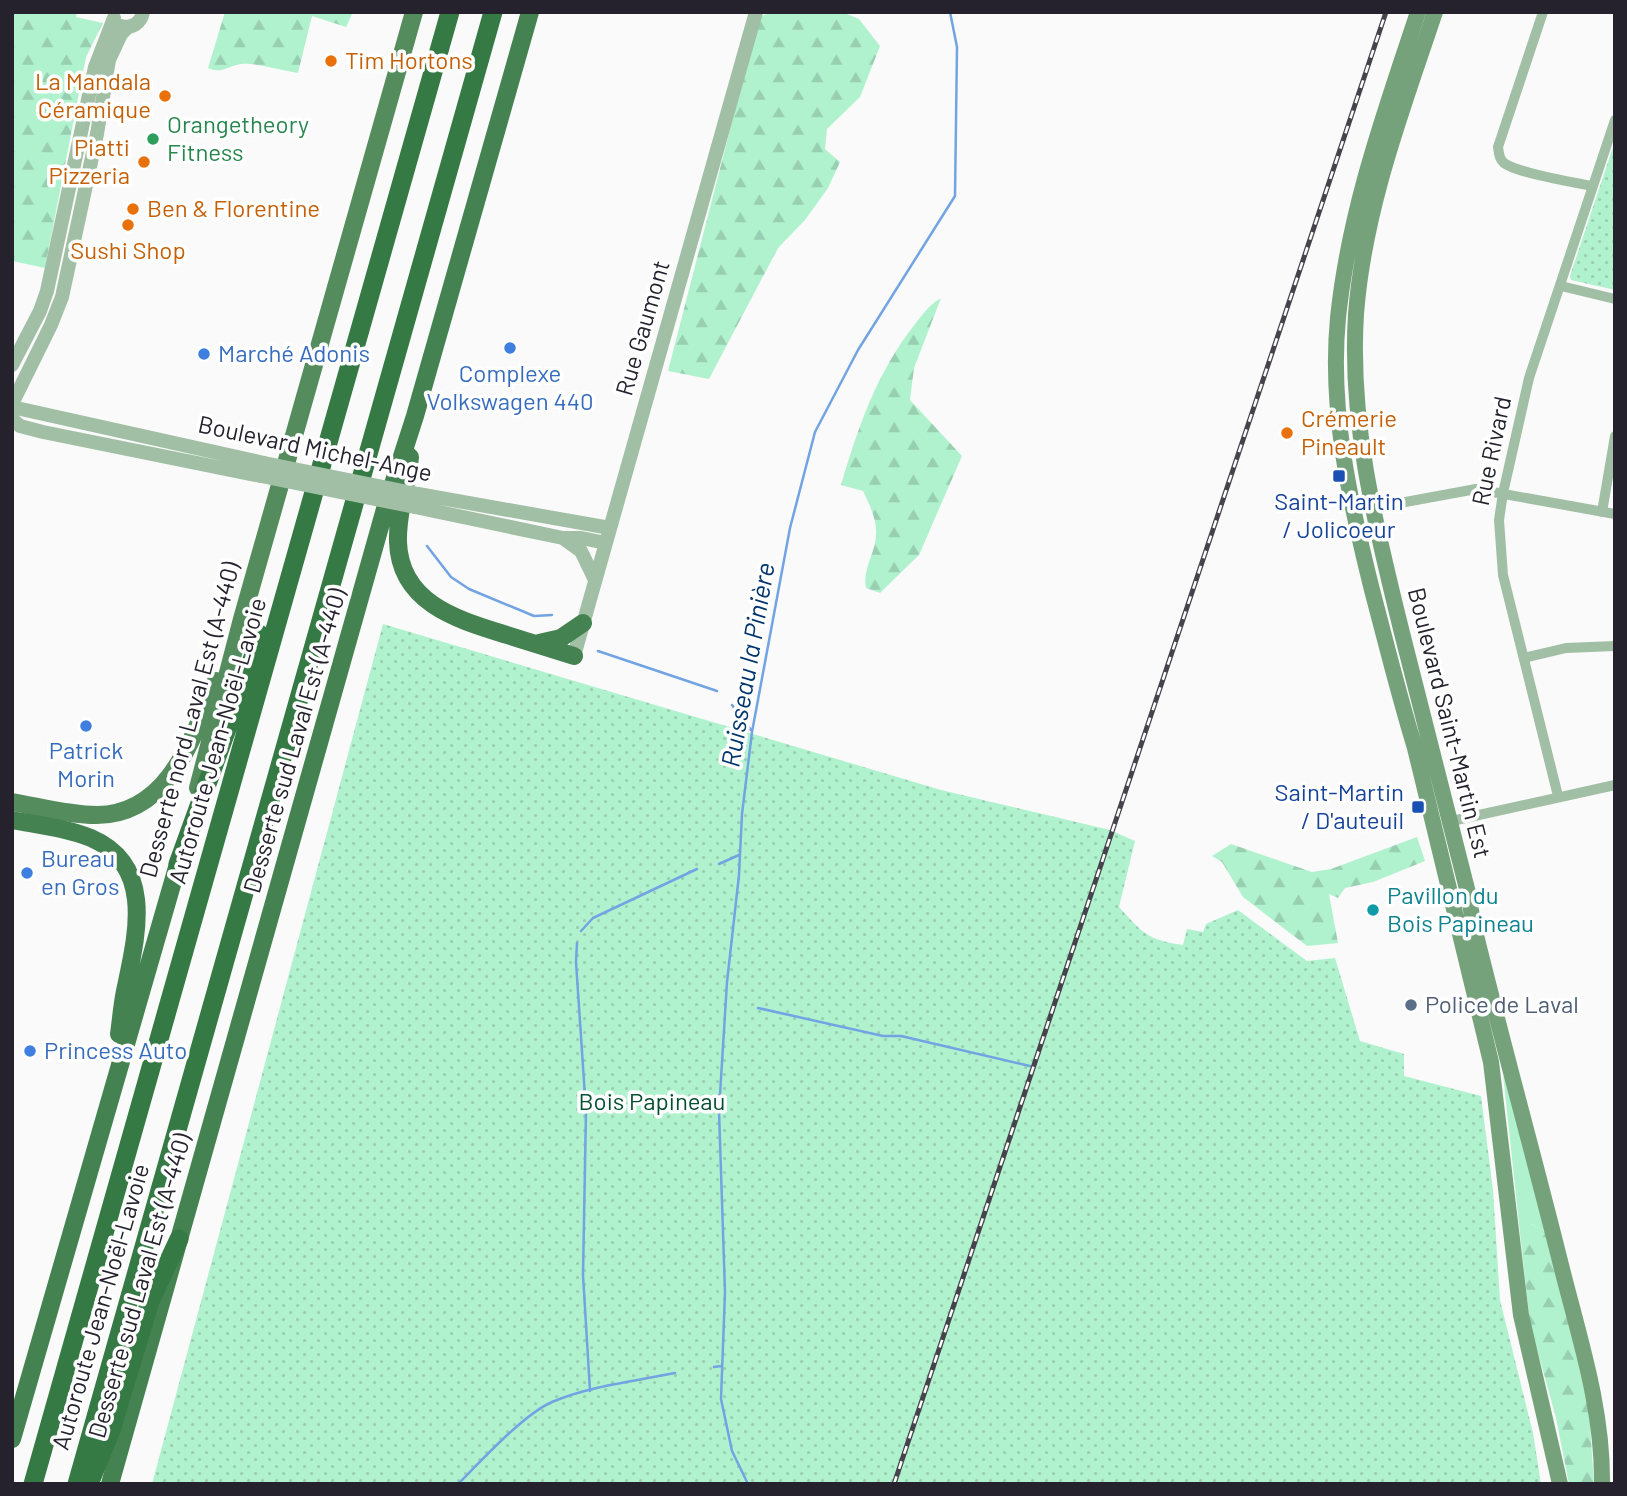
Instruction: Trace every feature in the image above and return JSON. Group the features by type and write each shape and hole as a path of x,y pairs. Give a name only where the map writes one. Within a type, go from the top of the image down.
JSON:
{"highway":[{"name":"Autoroute Jean-Noël-Lavoie","path":"33,1484 450,12"},
{"name":"Autoroute Jean-Noël-Lavoie","path":"77,1484 493,12"},
{"name":"Desserte sud Laval Est (A-440)","path":"110,1484 382,522 415,416 530,12"},
{"path":"415,416 398,532 400,558 410,582 431,604 447,614 574,656"},
{"path":"178,864 321,469"},
{"path":"535,644 561,638 583,623"},
{"path":"12,820 76,833 98,842 120,859 133,882 137,907 136,929 110,1093"},
{"name":"Desserte nord Laval Est (A-440)","path":"12,1439 178,864"},
{"path":"89,1484 111,1430 150,1301 179,1239"}],"main road":[{"name":"Desserte nord Laval Est (A-440)","path":"178,864 242,619 414,12"},
{"name":"Boulevard Saint-Martin Est","path":"1418,12 1360,191 1339,317 1339,416 1353,509 1456,917 1483,993 1591,1383 1600,1439 1602,1484"},
{"name":"Boulevard Saint-Martin Est","path":"1435,12 1382,173 1361,271 1356,316 1355,381 1359,438 1371,508 1471,906 1496,1089 1521,1315 1560,1484"},
{"path":"12,802 71,813 99,815 127,810 153,794 170,777 184,755 242,619"},
{"path":"1456,917 1471,906"}],"street":[{"path":"12,405 62,297 97,134 109,60 121,34 128,27 140,22 143,12"},
{"name":"Rue Gaumont","path":"574,656 756,12"},
{"path":"1543,12 1498,147 1500,158 1506,164 1550,178 1591,186"},
{"path":"113,15 118,24 128,27"},
{"path":"12,365 40,311 47,291 95,67 113,15"},
{"name":"Rue Rivard","path":"1558,796 1501,563 1499,520 1529,379 1615,120"},
{"path":"1561,286 1615,299"},
{"name":"Boulevard Michel-Ange","path":"12,405 263,470"},
{"name":"Boulevard Michel-Ange","path":"12,419 20,426 43,432 416,500 610,528"},
{"path":"1602,512 1615,436"},
{"path":"1353,509 1469,489 1615,514"},
{"name":"Boulevard Michel-Ange","path":"416,500 563,538 606,543"},
{"path":"563,538 580,551 596,580"},
{"path":"1524,658 1566,648 1615,646"},
{"path":"1433,826 1615,785"}],"green space":[{"path":"12,12 77,12 76,17 103,23 86,57 45,268 12,261"},
{"path":"225,12 353,12 346,27 312,16 298,73 246,64 221,70 208,68"},
{"path":"772,12 842,12 859,19 880,46 860,97 827,129 825,149 840,162 828,188 805,220 778,248 709,379 668,371 759,17"},
{"path":"1615,141 1615,290 1571,280 1570,276"},
{"path":"941,298 914,368 910,400 962,456 919,555 880,593 866,588 865,581 875,541 876,528 872,512 863,491 841,485 862,421 879,381 915,324 930,306"},
{"name":"Bois Papineau","path":"383,624 941,790 1110,830 1135,841 1119,907 1153,938 1183,945 1187,929 1203,932 1206,924 1238,910 1307,961 1335,958 1360,1041 1404,1054 1404,1076 1481,1096 1493,1190 1500,1300 1533,1433 1541,1484 152,1484"},
{"path":"1417,837 1425,861 1373,882 1345,888 1338,898 1329,894 1338,943 1307,946 1243,897 1222,862 1212,856 1231,844 1312,872 1331,869"},
{"path":"1503,1074 1547,1232 1531,1224 1519,1224"},
{"path":"1519,1224 1531,1224 1547,1232 1589,1409 1594,1484 1569,1484 1556,1418 1530,1323"}],"waterway":[{"name":"Ruisseau la Pinière","path":"748,1484 732,1451 721,1399 725,1292 719,1111 727,982 752,732 790,528 815,432 858,350 955,196 957,47 950,12"},
{"path":"427,546 451,577 469,589 534,616 552,615"},
{"path":"598,651 717,691"},
{"path":"732,705 751,730"},
{"path":"719,864 739,855"},
{"path":"581,931 593,918 697,869"},
{"path":"577,943 586,1111 583,1275 590,1391"},
{"path":"758,1008 883,1036 901,1036 1030,1066"},
{"name":"Ruisseau la Pinière","path":"714,1367 721,1366"},
{"path":"458,1484 516,1427 552,1402 597,1388 675,1373"}],"railway":[{"path":"894,1484 1386,12"}],"place":[{"name":"Tim Hortons","path":"331,61"},
{"name":"La Mandala Céramique","path":"165,96"},
{"name":"Orangetheory Fitness","path":"153,139"},
{"name":"Piatti Pizzeria","path":"144,162"},
{"name":"Ben & Florentine","path":"133,209"},
{"name":"Sushi Shop","path":"128,225"},
{"name":"Complexe Volkswagen 440","path":"510,348"},
{"name":"Marché Adonis","path":"204,354"},
{"name":"Crémerie Pineault","path":"1287,433"},
{"name":"Saint-Martin / Jolicoeur","path":"1339,476"},
{"name":"Patrick Morin","path":"86,726"},
{"name":"Saint-Martin / D'auteuil","path":"1418,807"},
{"name":"Bureau en Gros","path":"27,873"},
{"name":"Pavillon du Bois Papineau","path":"1373,910"},
{"name":"Police de Laval","path":"1411,1005"},
{"name":"Princess Auto","path":"30,1051"}]}
